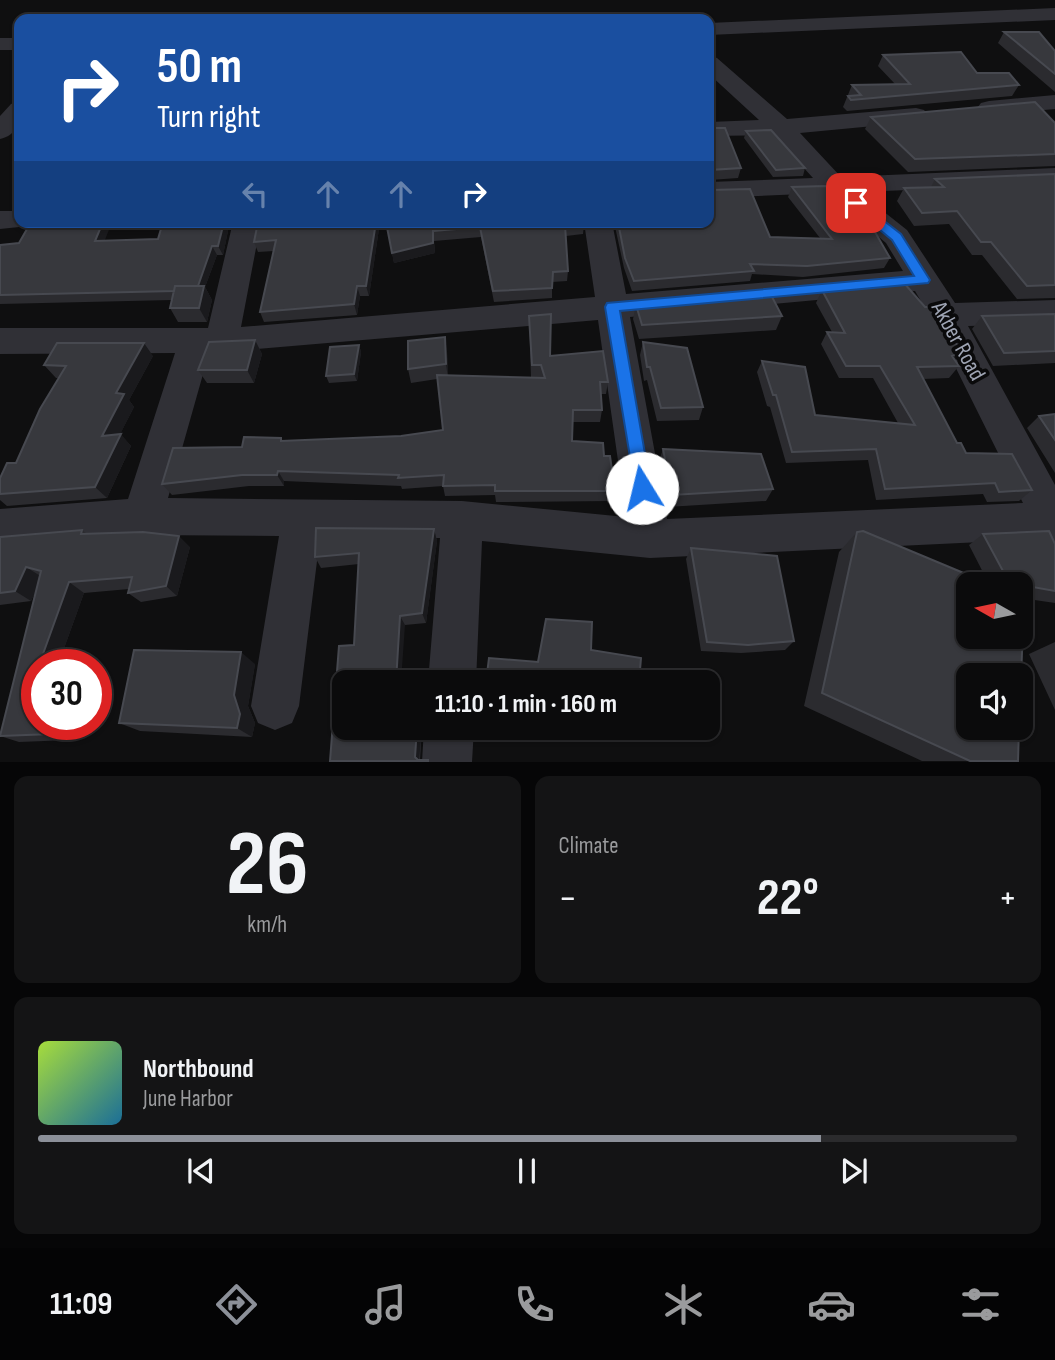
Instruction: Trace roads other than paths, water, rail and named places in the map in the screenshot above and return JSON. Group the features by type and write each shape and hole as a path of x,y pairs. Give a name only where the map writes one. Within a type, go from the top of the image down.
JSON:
{"street":[{"path":"714,29 1055,14"},
{"name":"Akber Road","path":"714,68 781,127 835,186 897,237 946,315 1054,522"},
{"path":"973,110 1055,102"},
{"path":"714,129 781,127 945,112"},
{"path":"714,190 1055,176"},
{"path":"143,516 209,340 245,228"},
{"path":"599,228 650,539"},
{"path":"0,341 209,340 923,280"},
{"path":"946,315 1055,312"},
{"path":"0,528 143,516 462,520 650,539 1054,522"},
{"path":"275,706 302,518"},
{"path":"453,670 462,520"},
{"path":"447,761 448,740"}]}
